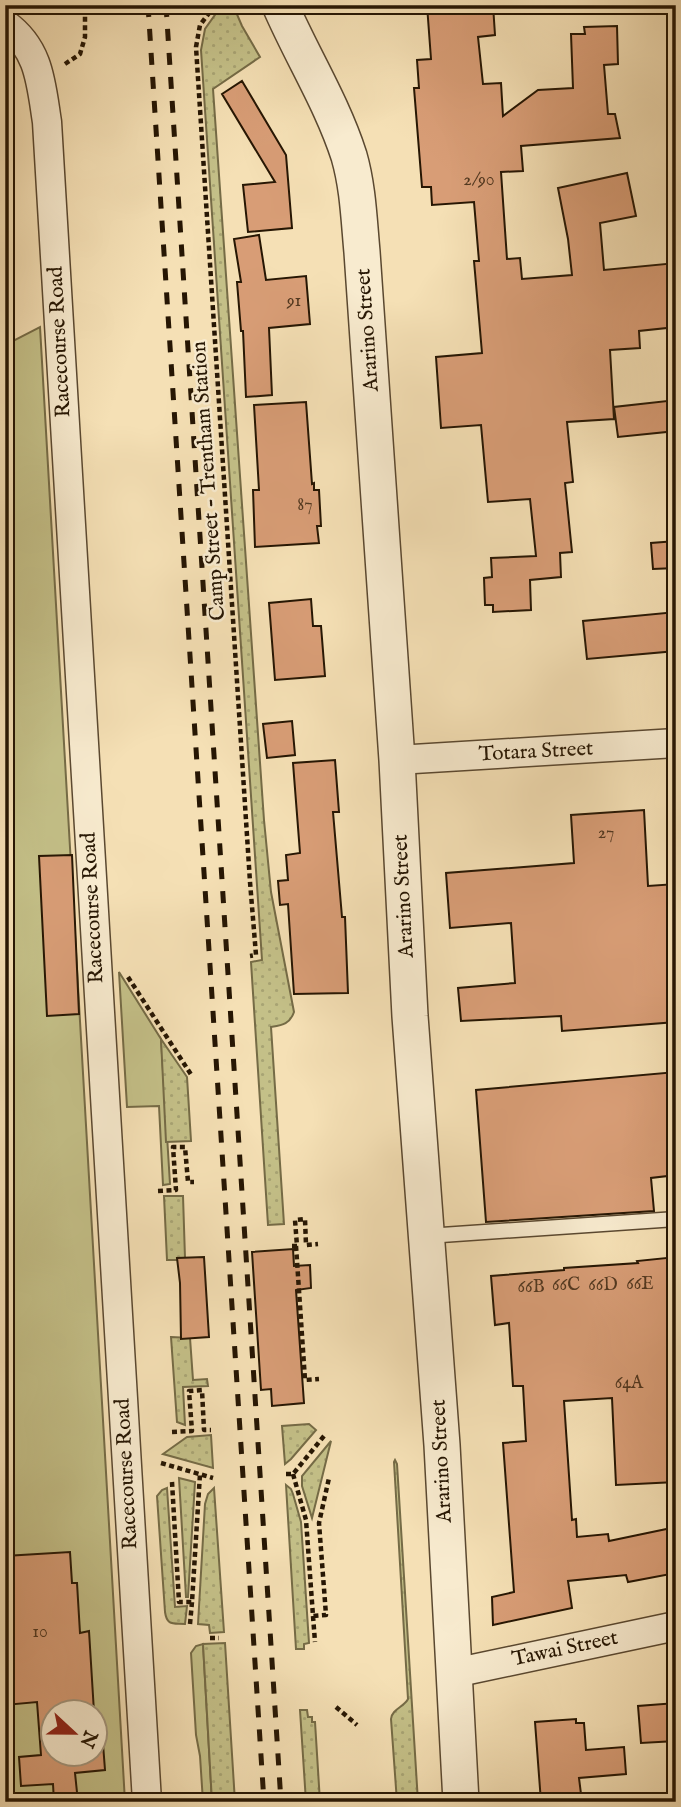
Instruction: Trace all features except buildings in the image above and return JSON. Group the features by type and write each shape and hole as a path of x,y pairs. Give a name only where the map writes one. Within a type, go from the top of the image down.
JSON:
{"street":[{"name":"Ararino Street","path":"280,5 335,120 350,159 357,196 397,760 410,1016 442,1445 461,1802"},
{"name":"Racecourse Road","path":"11,18 34,58 40,79 48,136 147,1802"},
{"name":"Totara Street","path":"397,760 676,743"},
{"name":"Tawai Street","path":"454,1673 676,1626"}],"lane":[{"path":"427,1236 676,1219"}],"path":[{"path":"40,79 80,54 85,37 85,15 89,5"},
{"name":"Camp Street - Trentham Station","path":"215,5 200,25 196,47 256,955 250,956"},
{"path":"122,966 192,1076"},
{"path":"158,1192 176,1190 173,1147 185,1147 188,1182 194,1182"},
{"path":"318,1244 306,1245 305,1219 295,1220 294,1246 305,1380 319,1378"},
{"path":"172,1432 192,1430 189,1391 202,1390 204,1430 211,1430"},
{"path":"293,1474 324,1436"},
{"path":"161,1463 213,1478"},
{"path":"190,1625 200,1474"},
{"path":"285,1474 293,1474"},
{"path":"293,1474 306,1520 315,1642"},
{"path":"313,1616 326,1615 319,1523 329,1478"},
{"path":"172,1482 178,1602 192,1602"},
{"path":"209,1638 219,1638"},
{"path":"337,1707 357,1725"}],"shaded area":[{"path":"222,5 233,5 260,57 213,89 264,820 271,892 294,1012 282,1025 271,1027 284,1224 268,1225 251,962 262,960 201,50 205,29"},
{"path":"40,327 125,1802 5,1802 5,345"},
{"path":"119,972 161,1039 170,1184 163,1185 159,1106 127,1107"},
{"path":"161,1039 187,1077 191,1141 166,1142"},
{"path":"164,1196 183,1196 185,1258 167,1260"},
{"path":"171,1337 190,1338 193,1380 207,1379 208,1386 183,1387 185,1425 177,1422"},
{"path":"309,1424 316,1430 285,1464 282,1426"},
{"path":"211,1435 213,1468 163,1454 187,1437"},
{"path":"331,1441 312,1518 302,1486 302,1476"},
{"path":"395,1460 418,1802 397,1802 391,1719 408,1699"},
{"path":"179,1478 195,1482 188,1597 186,1597"},
{"path":"286,1485 291,1489 301,1522 309,1643 304,1644 304,1649 296,1649"},
{"path":"167,1488 175,1607 187,1606 185,1624 169,1622 165,1612 157,1496"},
{"path":"214,1488 224,1632 210,1633 209,1625 198,1624 205,1504 208,1494"},
{"path":"225,1643 235,1802 212,1802 203,1644"},
{"path":"203,1644 212,1802 203,1802 191,1653 196,1646"},
{"path":"300,1710 307,1710 308,1717 312,1717 312,1722 315,1722 320,1802 306,1802"}],"railway":[{"path":"148,5 264,1802"},
{"path":"166,5 281,1802"}]}
